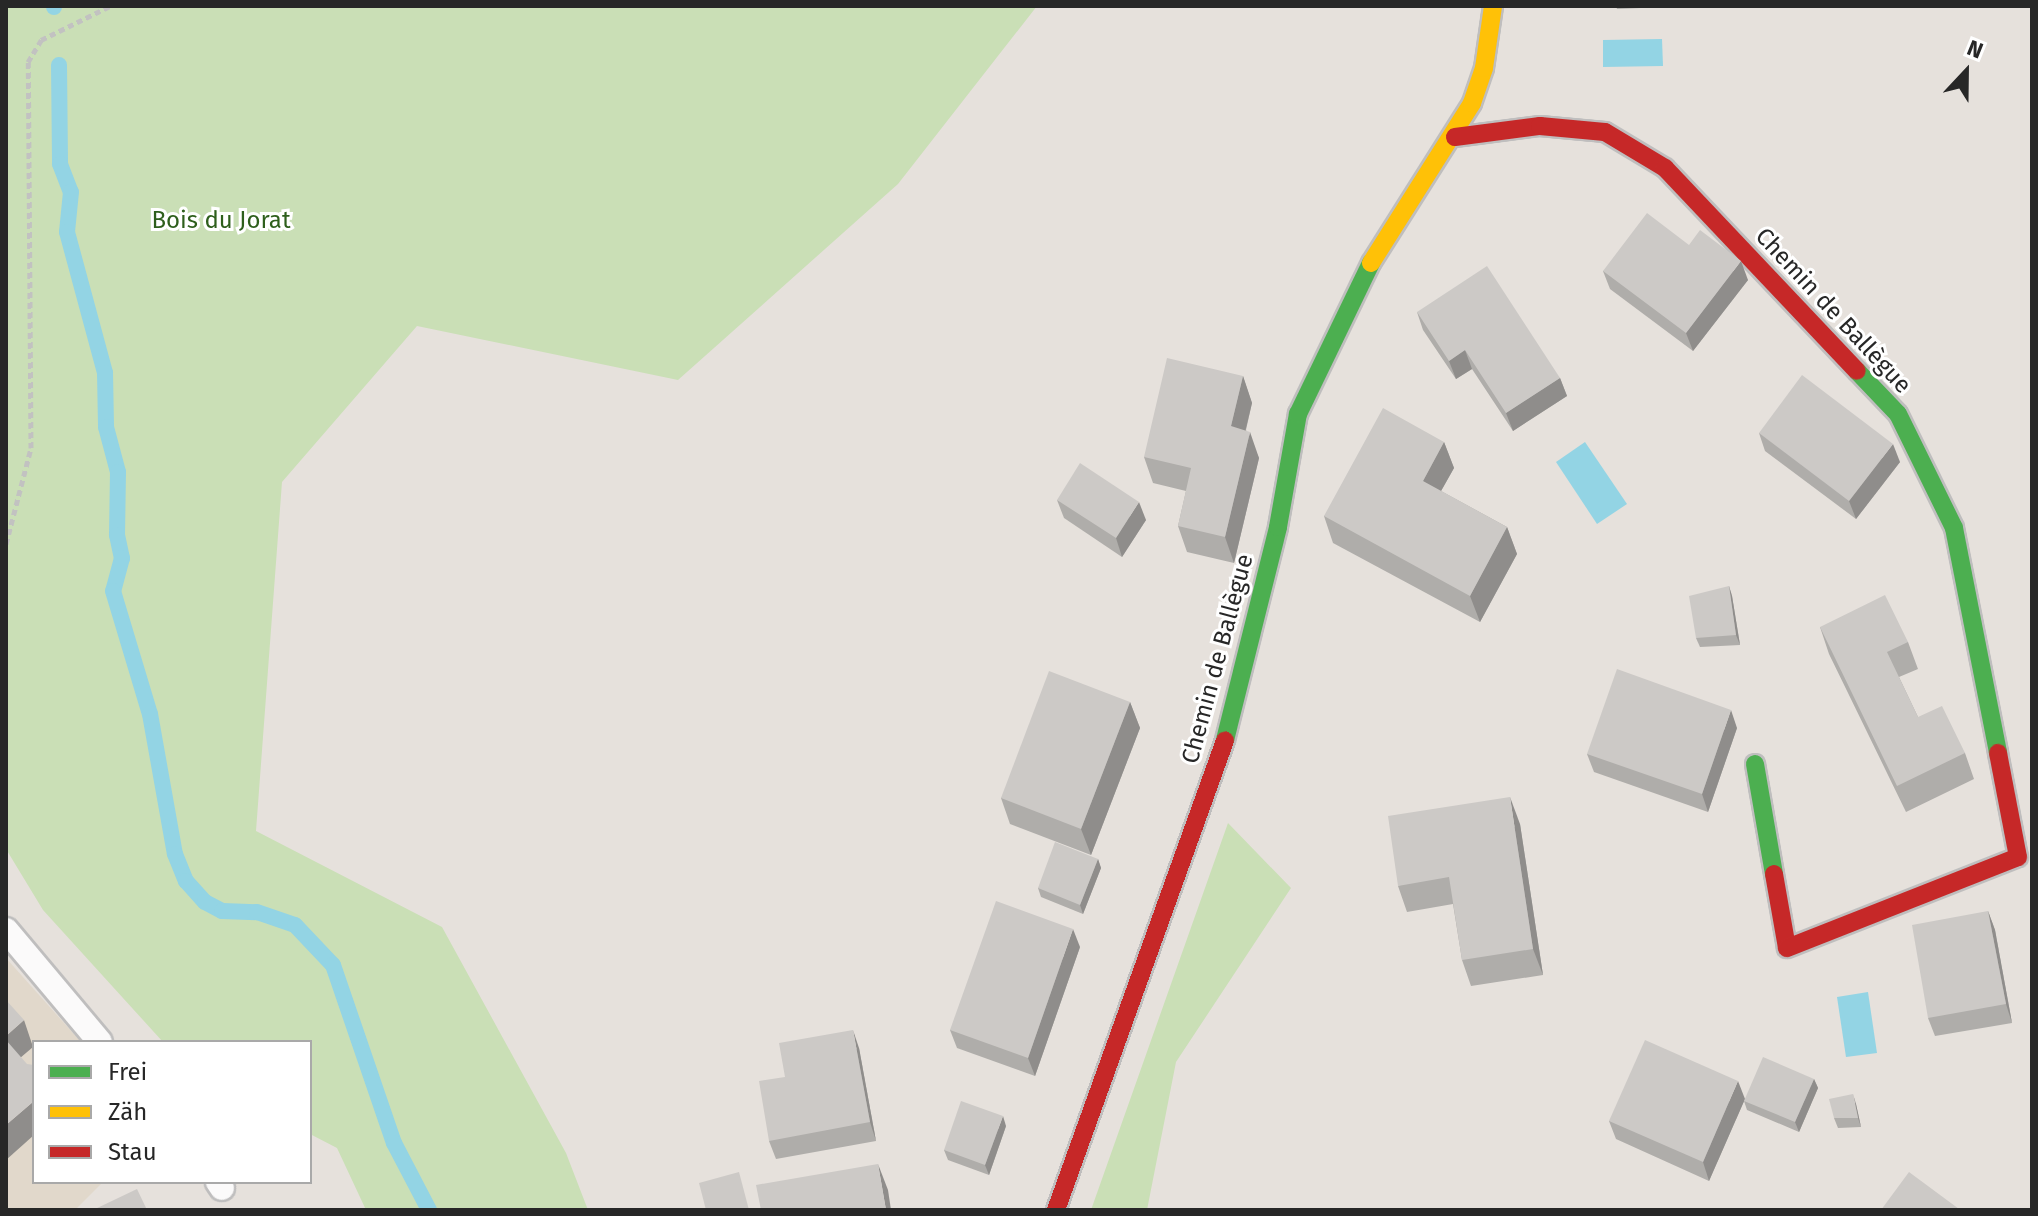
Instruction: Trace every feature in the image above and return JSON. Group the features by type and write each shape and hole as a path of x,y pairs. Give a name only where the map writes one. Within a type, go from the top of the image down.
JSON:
{"street":[{"name":"Chemin de Ballègue","path":"1056,1210 1226,738 1278,527 1298,414 1362,278 1455,137 1484,68 1493,6"},
{"name":"Chemin de Ballègue","path":"1455,137 1540,126 1605,132 1665,168 1898,414 1954,528 2018,857 1787,948 1755,764"}],"lane":[{"path":"6,930 98,1040"}],"path":[{"path":"6,544 31,448 28,62 41,40 110,6"}],"shaded area":[{"path":"6,958 79,1040 32,1040 32,1184 101,1184 75,1210 6,1210"}],"green space":[{"name":"Bois du Jorat","path":"6,6 1037,6 898,184 678,380 417,326 282,482 256,831 442,927 566,1153 588,1210 366,1210 337,1148 312,1135 312,1040 161,1040 43,910 6,849"},
{"path":"1228,823 1291,888 1176,1062 1147,1210 1091,1210"}],"water":[{"path":"1662,39 1663,66 1603,67 1603,40"},
{"path":"1585,442 1627,504 1597,524 1556,462"},
{"path":"1868,992 1877,1053 1846,1057 1837,997"}],"building":[{"path":"1647,213 1689,245 1700,230 1741,261 1686,333 1603,271"},
{"path":"1487,266 1560,378 1506,413 1465,350 1449,361 1417,312"},
{"path":"1167,358 1243,376 1231,426 1250,432 1225,537 1178,526 1191,468 1144,457"},
{"path":"1802,375 1893,444 1849,501 1759,433"},
{"path":"1383,408 1444,442 1423,481 1507,527 1470,596 1324,516"},
{"path":"1080,463 1139,502 1116,538 1057,500"},
{"path":"1729,586 1736,635 1696,638 1689,596"},
{"path":"1885,595 1908,642 1887,652 1918,717 1942,706 1965,753 1897,786 1820,627"},
{"path":"1617,669 1731,710 1702,794 1587,754"},
{"path":"1049,671 1130,702 1081,829 1001,798"},
{"path":"1510,797 1533,949 1462,960 1449,877 1398,886 1388,816"},
{"path":"1055,842 1098,859 1080,905 1038,888"},
{"path":"996,901 1073,929 1028,1058 950,1030"},
{"path":"1988,911 2006,1004 1928,1018 1912,925"},
{"path":"6,1000 24,1020 6,1036"},
{"path":"853,1030 870,1122 769,1141 759,1081 785,1077 779,1043"},
{"path":"6,1040 27,1064 32,1065 32,1103 6,1125"},
{"path":"1645,1040 1738,1081 1703,1162 1609,1121"},
{"path":"1763,1057 1814,1079 1795,1122 1744,1101"},
{"path":"1853,1094 1858,1118 1834,1118 1829,1099"},
{"path":"961,1101 1003,1116 985,1165 944,1150"},
{"path":"878,1164 886,1210 761,1210 756,1185"},
{"path":"739,1172 749,1210 706,1210 699,1183"},
{"path":"1909,1172 1959,1209 1881,1210"},
{"path":"137,1189 147,1210 93,1210"}],"waterway":[{"path":"59,65 60,164 71,192 67,232 105,373 106,427 118,472 117,535 122,558 113,591 150,714 175,854 186,881 205,902 222,911 257,912 295,925 333,965 394,1143 429,1210"}],"traffic: fast":[{"path":"1225,740 1278,527 1298,414 1371,263"},
{"path":"1857,371 1898,414 1954,528 1998,753"},
{"path":"1755,764 1774,874"}],"traffic: slow":[{"path":"1371,263 1472,103 1484,68 1493,6"}],"traffic: jam":[{"path":"1455,137 1540,126 1605,132 1665,168 1857,371"},
{"path":"1056,1210 1225,740"},
{"path":"1774,874 1787,948 2018,857 1998,753"}]}
